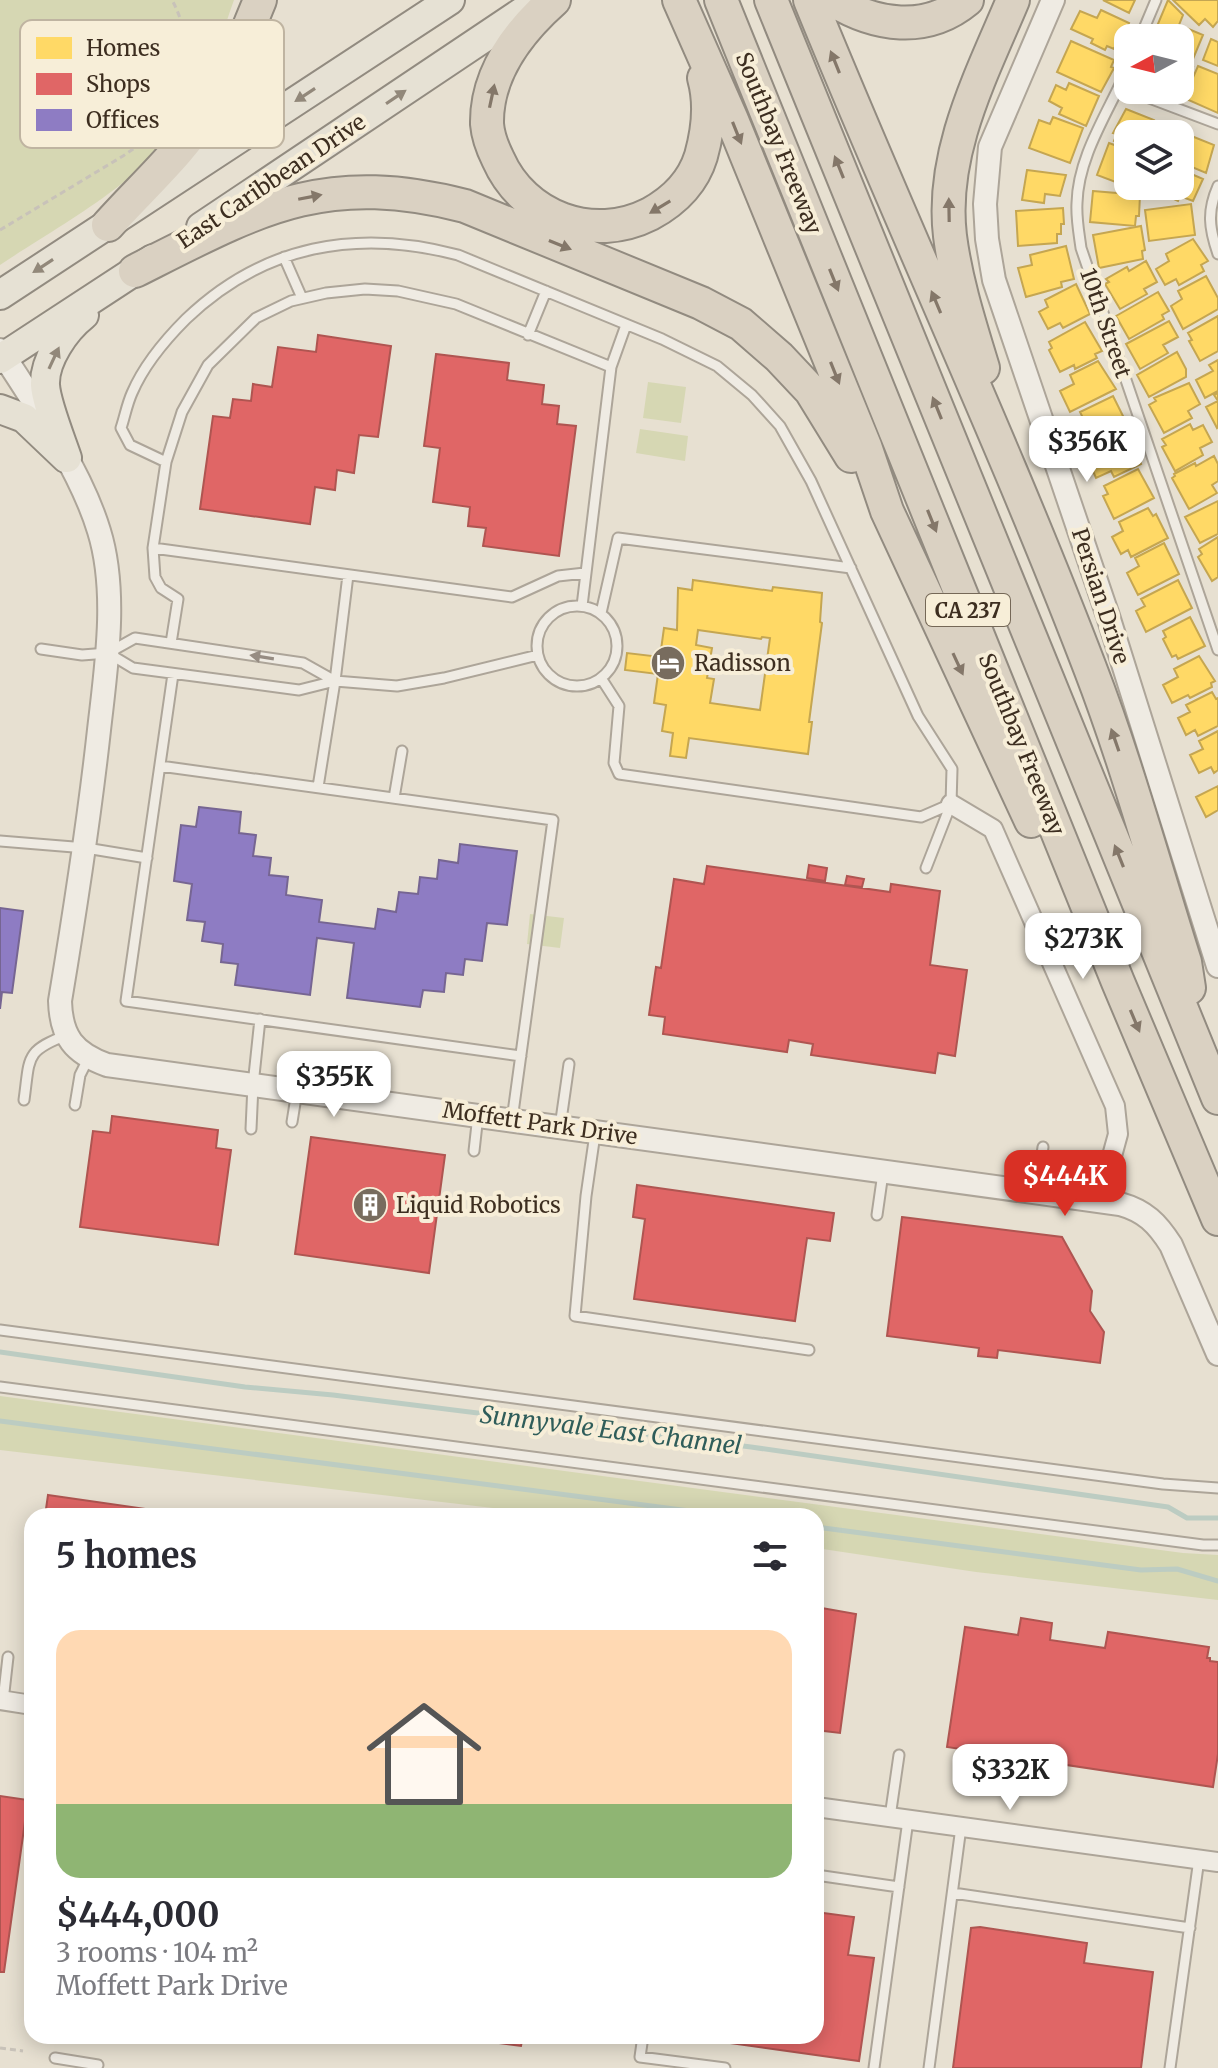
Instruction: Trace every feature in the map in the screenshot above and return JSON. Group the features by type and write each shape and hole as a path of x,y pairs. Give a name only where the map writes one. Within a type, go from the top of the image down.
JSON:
{"highway":[{"path":"252,20 260,0"},
{"path":"554,0 514,40 490,98 487,125 494,152 509,181 530,202 565,222 604,227 634,222 672,201 691,178 701,155 708,118 707,87 694,36"},
{"path":"679,0 732,120 865,446 887,511 1043,846 1118,982"},
{"name":"Southbay Freeway","path":"721,0 1118,982 1218,1219"},
{"name":"CA 237","path":"771,0 1218,1098"},
{"path":"810,0 1091,670 1185,962 1201,1058"},
{"path":"833,0 856,14 909,24 934,20 967,0"},
{"path":"1013,0 968,107 955,152 949,195 949,233 965,306 1023,502"},
{"path":"108,225 178,148"},
{"path":"135,271 238,219 274,205 315,196 388,191 465,206 701,303 741,324 779,357 811,391 838,431 860,473 887,511"}],"main road":[{"path":"284,109 450,0"},
{"name":"East Caribbean Drive","path":"1,355 135,271 540,0"},
{"path":"0,295 225,148"},
{"path":"67,458 45,386 50,360 73,324 135,271"},
{"path":"0,409 24,418 67,458"}],"street":[{"name":"Persian Drive","path":"1053,0 990,147 985,204 989,253 994,280 1108,616 1218,966"},
{"path":"1,355 67,458 99,530 108,600 108,653 86,848 60,1001 61,1018 67,1035 77,1050 89,1058"},
{"path":"951,804 993,829 1115,1106 1118,1134 1100,1200"},
{"name":"Moffett Park Drive","path":"89,1058 107,1065 1037,1191 1132,1207 1148,1216 1171,1245 1218,1354"},
{"path":"2,1701 24,1704"},
{"path":"824,1808 1209,1861"}],"lane":[{"path":"1146,24 1156,0"},
{"name":"10th Street","path":"1114,98 1082,172 1076,203 1081,248 1218,650"},
{"path":"1165,104 1218,124"},
{"path":"1218,186 1209,216 1210,231 1218,254"},
{"path":"166,462 130,445 121,428 132,392 165,339 203,302 266,263 347,243 424,246 458,255 717,366 752,395 780,426 811,481 918,716 952,769 951,804 926,868"},
{"path":"284,257 302,298"},
{"path":"171,643 178,599 161,588 155,577 153,548 166,462 182,412 208,365 256,318 302,298 365,289 398,291 456,304 611,367"},
{"path":"528,335 546,291"},
{"path":"582,606 611,367 626,325"},
{"path":"601,613 618,538 851,568"},
{"path":"153,548 512,597 558,576 585,573"},
{"path":"318,787 348,575"},
{"path":"569,606 582,606 601,613 615,633 617,645 610,669 589,684 576,686 563,684 552,677 538,655 540,630 547,619 569,606"},
{"path":"41,649 82,655 108,653 135,638 303,663 335,681"},
{"path":"108,653 133,668 299,690 335,681 397,686 538,655"},
{"path":"173,674 126,1001 521,1056"},
{"path":"601,678 619,706 614,763 619,774 921,817 951,804"},
{"path":"394,798 402,751"},
{"path":"160,766 553,820 512,1120"},
{"path":"0,841 86,848 147,858"},
{"path":"251,1129 260,1019"},
{"path":"24,1100 30,1056 42,1044 67,1035"},
{"path":"75,1105 80,1075 89,1058"},
{"path":"560,1127 569,1064"},
{"path":"292,1122 297,1091"},
{"path":"474,1151 478,1115"},
{"path":"595,1131 575,1316 809,1350"},
{"path":"1037,1191 1043,1147"},
{"path":"877,1215 884,1170"},
{"path":"0,1330 1132,1480 1218,1488"},
{"path":"0,1387 1218,1545"},
{"path":"2,1701 8,1657"},
{"path":"874,2068 899,1887 899,1755"},
{"path":"929,2068 961,1827"},
{"path":"1170,2068 1190,1928 1209,1861"},
{"path":"824,1876 899,1887"},
{"path":"953,1893 1190,1928"},
{"path":"642,2044 640,2057 725,2068"},
{"path":"55,2058 98,2065"}],"path":[{"path":"172,0 181,20"},
{"path":"0,230 135,148"},
{"path":"0,2048 23,2051"}],"green space":[{"path":"0,0 234,0 227,20 20,20 20,148 162,148 108,194 0,265"},
{"path":"648,382 686,387 681,423 643,418"},
{"path":"640,429 688,436 685,461 636,453"},
{"path":"530,914 564,918 560,948 527,944"},
{"path":"0,1396 1183,1553 1218,1555 1218,1600 976,1572 824,1549 824,1508 493,1508 0,1450"}],"building: Homes":[{"path":"1103,0 1135,0 1129,13"},
{"path":"1168,0 1183,15 1179,24 1158,24"},
{"path":"1173,0 1218,0 1218,21 1213,27 1205,19 1199,25"},
{"path":"1101,10 1129,23 1114,24 1114,49 1107,46 1105,50 1091,43 1093,39 1071,29 1080,11 1097,18"},
{"path":"1194,31 1203,35 1194,57"},
{"path":"1211,39 1218,42 1218,66 1203,60"},
{"path":"1071,41 1114,60 1111,67 1114,68 1101,92 1057,72"},
{"path":"1198,66 1218,74 1218,113 1194,102 1194,75"},
{"path":"1069,83 1099,96 1086,126 1059,114 1062,108 1049,101 1056,85 1066,90"},
{"path":"1126,109 1154,120 1120,120"},
{"path":"1053,117 1083,128 1070,163 1029,148 1039,120 1050,124"},
{"path":"1194,137 1214,145 1206,173 1194,168"},
{"path":"1109,143 1114,145 1114,181 1097,175"},
{"path":"1027,170 1066,175 1060,196 1045,194 1044,203 1022,200"},
{"path":"1194,175 1203,179 1194,199"},
{"path":"1093,191 1114,193 1114,200 1140,200 1135,226 1090,222"},
{"path":"1191,204 1195,235 1149,241 1145,210"},
{"path":"1063,208 1064,224 1061,224 1061,234 1057,234 1057,243 1018,246 1016,211"},
{"path":"1141,226 1145,250 1142,251 1143,259 1099,268 1093,235"},
{"path":"1193,239 1208,261 1201,265 1204,271 1179,285 1176,279 1165,285 1156,269 1169,261 1166,254"},
{"path":"1066,246 1074,279 1061,282 1062,287 1026,297 1018,268 1032,265 1030,255"},
{"path":"1146,261 1157,282 1144,289 1147,294 1120,309 1105,284 1109,282 1106,279"},
{"path":"1206,276 1218,298 1218,309 1183,329 1171,306 1182,299 1178,291"},
{"path":"1076,284 1090,314 1063,328 1060,323 1048,329 1039,312 1048,307 1045,300"},
{"path":"1158,292 1169,311 1162,315 1164,319 1129,339 1116,316"},
{"path":"1218,316 1218,351 1200,361 1188,333"},
{"path":"1169,321 1178,337 1163,345 1168,353 1140,369 1126,344"},
{"path":"1085,322 1102,351 1095,354 1097,358 1075,369 1074,365 1060,372 1049,350 1052,348 1049,342"},
{"path":"1177,352 1186,369 1186,377 1149,397 1137,375"},
{"path":"1218,360 1218,391 1205,398 1196,380 1213,371 1209,365"},
{"path":"1098,361 1116,389 1070,412 1060,391 1074,384 1070,375"},
{"path":"1189,383 1200,404 1188,411 1192,418 1164,433 1149,405 1156,401 1154,398"},
{"path":"1113,396 1128,426 1084,448 1072,426 1084,420 1080,412"},
{"path":"1218,401 1218,427 1217,428 1206,407"},
{"path":"1190,424 1193,430 1203,425 1212,442 1200,448 1203,455 1175,471 1162,447 1166,445 1162,439"},
{"path":"1126,433 1140,456 1141,464 1114,477 1111,471 1096,478 1089,462 1103,455 1099,447"},
{"path":"1214,456 1218,464 1218,481 1212,485 1217,493 1189,509 1172,478 1195,463 1196,466"},
{"path":"1138,469 1154,498 1114,519 1103,496 1108,494 1104,486"},
{"path":"1218,501 1218,534 1200,543 1185,517"},
{"path":"1148,508 1153,516 1156,514 1168,538 1131,557 1128,550 1121,554 1112,537 1123,531 1119,522"},
{"path":"1218,537 1218,577 1212,581 1198,557 1202,554 1199,549"},
{"path":"1164,543 1179,574 1138,595 1127,573 1139,566 1135,558"},
{"name":"Radisson","path":"693,580 772,591 773,587 822,593 822,623 809,722 812,722 808,754 689,738 686,758 670,756 673,733 662,731 666,705 654,703 658,674 625,670 627,653 660,657 664,628 677,630 678,588 692,590","holes":["698,630 770,638 760,710 710,703 714,679 707,678 712,648 696,645"]},
{"path":"1178,580 1192,608 1146,632 1136,611 1145,606 1141,599"},
{"path":"1190,617 1205,646 1178,659 1176,655 1172,657 1163,639 1166,637 1163,631"},
{"path":"1199,656 1215,681 1211,683 1212,687 1172,703 1163,685 1178,677 1174,669"},
{"path":"1212,692 1218,698 1218,726 1198,736 1195,730 1186,735 1178,718 1190,712 1186,705"},
{"path":"1218,731 1218,770 1214,773 1211,767 1199,773 1190,755 1203,749 1199,741"},
{"path":"1218,786 1218,810 1206,817 1196,797"}],"building: Shops":[{"path":"318,335 391,346 378,437 359,435 354,473 337,470 335,490 315,487 310,524 200,509 213,416 230,418 233,399 251,401 253,384 272,387 278,347 316,352"},
{"path":"436,354 509,363 507,380 544,385 542,404 559,406 557,424 576,426 559,556 483,546 486,528 468,526 470,507 433,502 440,448 424,446"},
{"path":"809,865 827,868 825,881 807,878"},
{"path":"707,866 890,892 891,884 940,891 930,965 967,970 955,1056 938,1053 935,1073 811,1055 813,1044 789,1040 787,1052 663,1034 665,1017 649,1015 656,967 661,968 674,879 704,884"},
{"path":"847,876 864,879 862,887 845,885"},
{"path":"112,1116 218,1130 216,1148 231,1150 218,1245 80,1227 93,1131 110,1133"},
{"name":"Liquid Robotics","path":"311,1137 445,1155 429,1273 295,1254"},
{"path":"637,1185 834,1213 830,1241 807,1238 795,1321 634,1299 645,1219 633,1217"},
{"path":"902,1217 1062,1237 1092,1291 1090,1311 1104,1332 1100,1363 998,1350 997,1358 978,1356 979,1348 887,1336"},
{"path":"48,1495 139,1508 46,1508"},
{"path":"824,1608 856,1614 840,1733 824,1731"},
{"path":"1021,1618 1052,1623 1050,1640 1105,1648 1108,1632 1209,1647 1207,1658 1218,1662 1218,1754 1213,1787 947,1747 965,1627 1018,1635"},
{"path":"0,1796 24,1799 24,1829 4,1972 0,1972"},
{"path":"824,1913 854,1917 848,1955 874,1958 859,2061 737,2044 824,2044"},
{"path":"971,1928 1087,1943 1084,1963 1153,1972 1141,2068 953,2068"}],"building: Offices":[{"path":"199,807 241,812 239,833 256,835 253,856 271,858 269,875 288,877 286,895 322,900 319,922 375,929 378,909 396,912 399,892 418,894 420,877 437,879 439,860 458,863 460,844 517,851 507,925 487,923 482,961 465,959 463,975 446,973 444,992 423,990 420,1007 347,998 354,943 317,938 310,995 235,985 238,964 221,962 223,944 202,941 205,922 187,920 192,884 174,881 181,825 196,827"},
{"path":"0,908 23,911 12,993 2,992 0,1009"}],"waterway":[{"name":"Sunnyvale East Channel","path":"0,1352 245,1387 333,1395 751,1447 1168,1507 1187,1518 1218,1518"},
{"path":"0,1421 667,1508"},
{"path":"824,1528 1141,1570 1177,1569 1218,1581"}],"place":[{"name":"Radisson","path":"668,663"},
{"name":"Liquid Robotics","path":"370,1205"}]}
